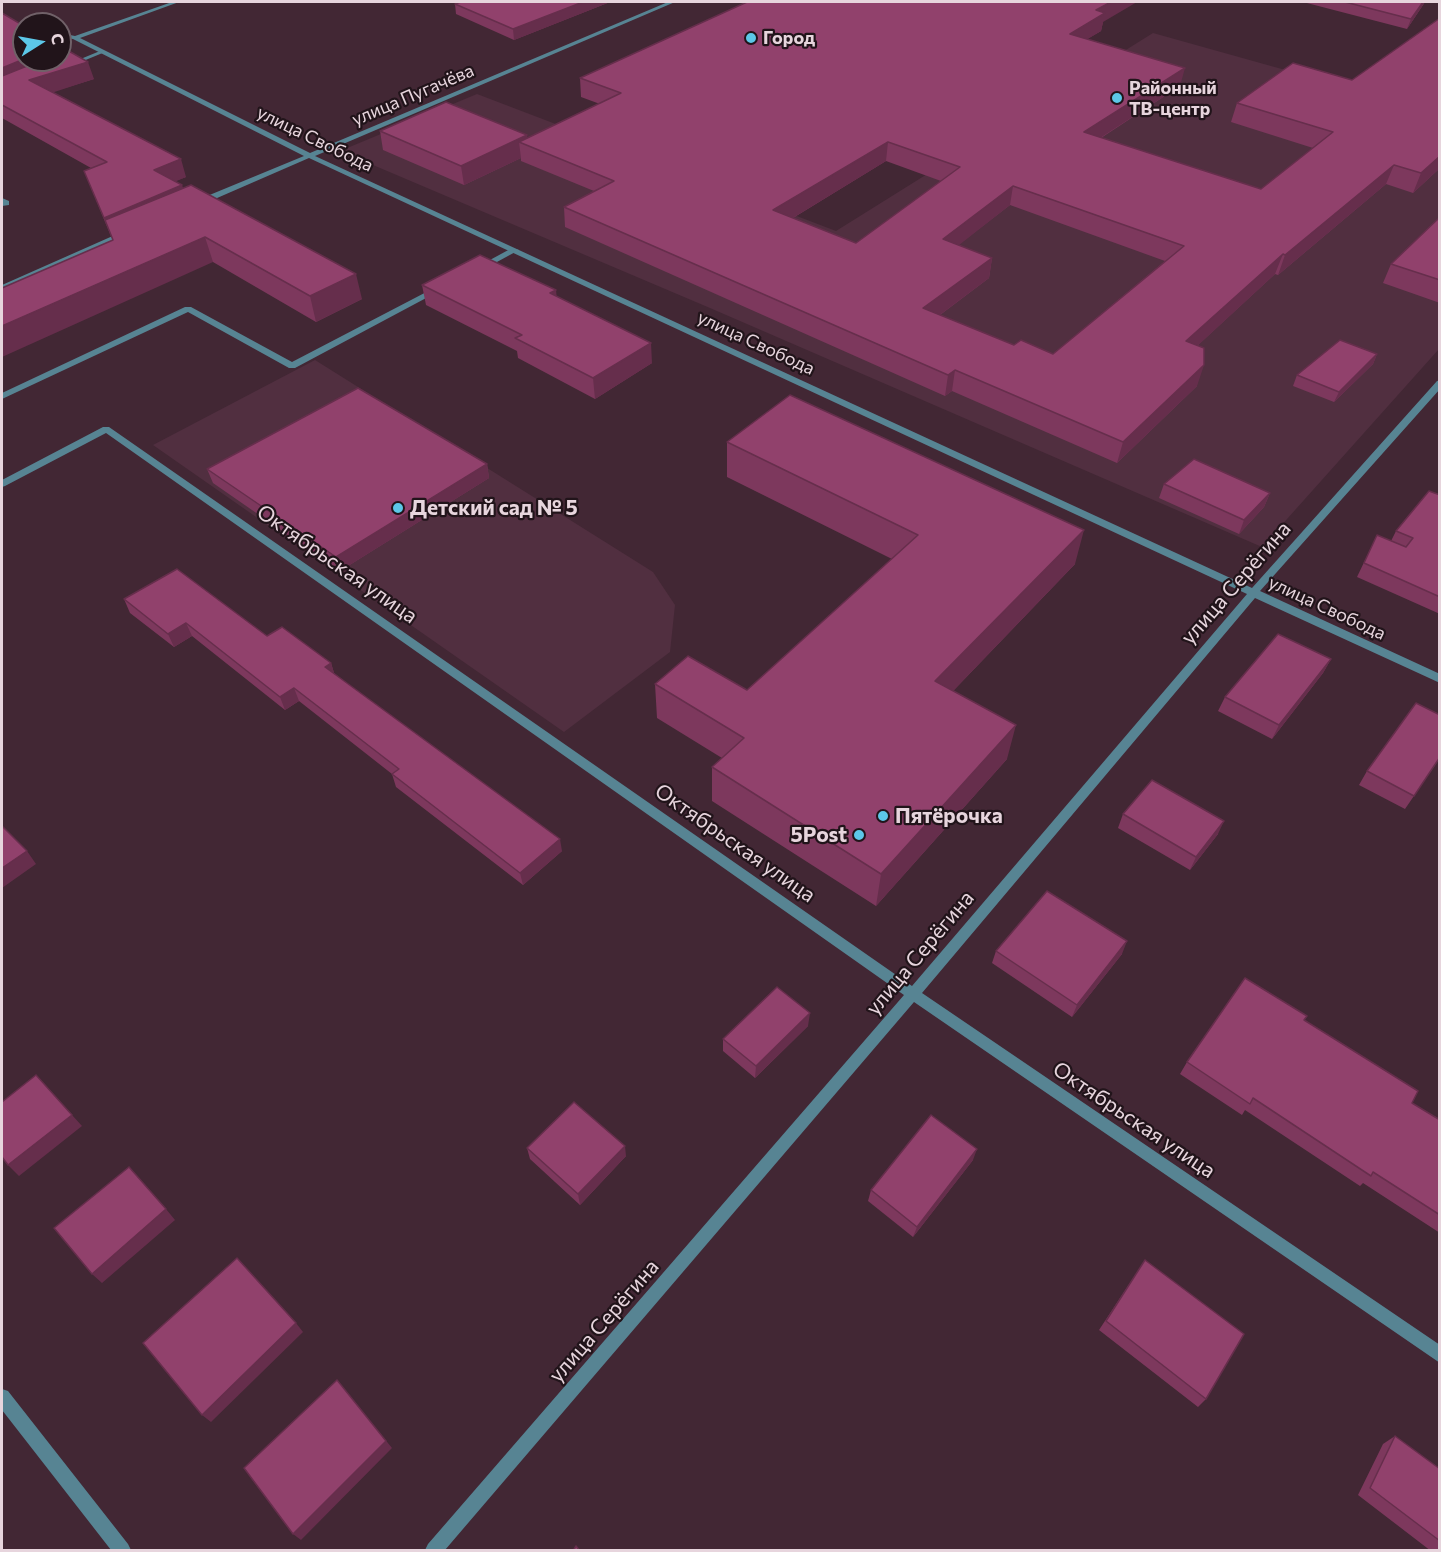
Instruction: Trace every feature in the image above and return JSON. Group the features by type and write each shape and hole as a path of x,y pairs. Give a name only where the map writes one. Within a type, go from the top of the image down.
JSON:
{"street":[{"path":"75,38 176,2"},
{"name":"улица Пугачёва","path":"188,207 672,2"},
{"name":"улица Свобода","path":"72,37 308,155 1440,679"},
{"path":"72,64 102,51"},
{"path":"2,200 6,202 2,204"},
{"path":"2,288 133,231"},
{"path":"472,272 515,250"},
{"path":"2,396 188,309 292,366 451,283"},
{"name":"улица Серёгина","path":"434,1551 913,994 1254,592 1440,383"},
{"name":"Октябрьская улица","path":"2,484 106,429 913,994 1440,1355"},
{"path":"2,1397 123,1551"}],"shaded area":[{"path":"1153,33 1439,113 1439,349 1262,547 340,151 477,94 836,231"},
{"name":"Детский сад № 5","path":"315,360 653,572 675,605 670,652 564,732 153,445"}],"building":[{"path":"461,2 583,2 513,29 455,4"},
{"path":"747,2 1111,2 1096,10 1105,13 1070,34 1185,68 1084,132 1261,189 1333,132 1237,103 1293,63 1352,80 1440,18 1440,156 1421,173 1394,165 1285,255 1283,254 1186,341 1204,348 1204,365 1123,442 955,370 948,375 564,207 614,181 519,142 621,93 580,78","holes":["888,142 960,167 856,243 773,210","1013,186 1184,246 1053,354 1021,340 1014,345 923,308 992,258 943,239"]},
{"path":"1345,2 1423,2 1411,19"},
{"path":"2,13 12,19 12,64 2,68"},
{"path":"72,53 88,62 72,67"},
{"path":"12,72 55,72 29,80 181,159 154,170 182,185 104,218 84,171 107,162 2,105 2,76"},
{"path":"446,102 527,135 461,166 380,131"},
{"path":"191,185 356,274 310,296 205,237 2,326 2,288 113,240 105,220"},
{"path":"1440,217 1440,280 1391,264"},
{"path":"480,255 556,290 550,293 651,343 593,378 515,338 522,335 422,285"},
{"path":"1340,340 1377,354 1339,392 1297,375"},
{"path":"358,388 487,464 336,557 207,469"},
{"path":"790,395 1084,530 935,681 1016,725 881,874 712,767 744,738 655,684 688,656 747,690 918,535 727,442"},
{"path":"1194,459 1270,493 1244,520 1164,484"},
{"path":"1429,491 1440,495 1440,597 1364,563 1377,535 1406,547 1413,538 1396,531"},
{"path":"177,569 267,636 282,627 331,663 325,667 560,839 520,873 392,774 399,769 294,688 280,697 186,623 168,634 124,599"},
{"path":"1278,634 1331,659 1279,725 1225,697"},
{"path":"1416,703 1440,715 1440,757 1414,796 1367,771"},
{"path":"1152,780 1224,821 1196,857 1123,814"},
{"path":"2,826 27,851 2,868"},
{"path":"1047,891 1127,941 1077,1005 996,951"},
{"path":"1245,978 1307,1016 1304,1020 1418,1091 1412,1103 1440,1120 1440,1215 1373,1172 1371,1176 1253,1098 1250,1104 1187,1062"},
{"path":"777,987 810,1013 756,1066 723,1039"},
{"path":"36,1075 72,1115 8,1165 2,1157 2,1102"},
{"path":"574,1102 625,1146 578,1194 527,1148"},
{"path":"931,1115 977,1149 917,1227 871,1190"},
{"path":"129,1167 166,1209 92,1274 54,1228"},
{"path":"237,1258 296,1323 202,1415 143,1343"},
{"path":"1145,1260 1244,1334 1206,1399 1106,1321"},
{"path":"337,1380 386,1441 293,1534 244,1468"},
{"path":"1395,1436 1440,1469 1440,1541 1370,1488"}],"place":[{"name":"Город","path":"751,38"},
{"name":"Районный ТВ-центр","path":"1117,98"},
{"name":"Детский сад № 5","path":"398,508"},
{"name":"Пятёрочка","path":"883,816"},
{"name":"5Post","path":"859,835"}]}
